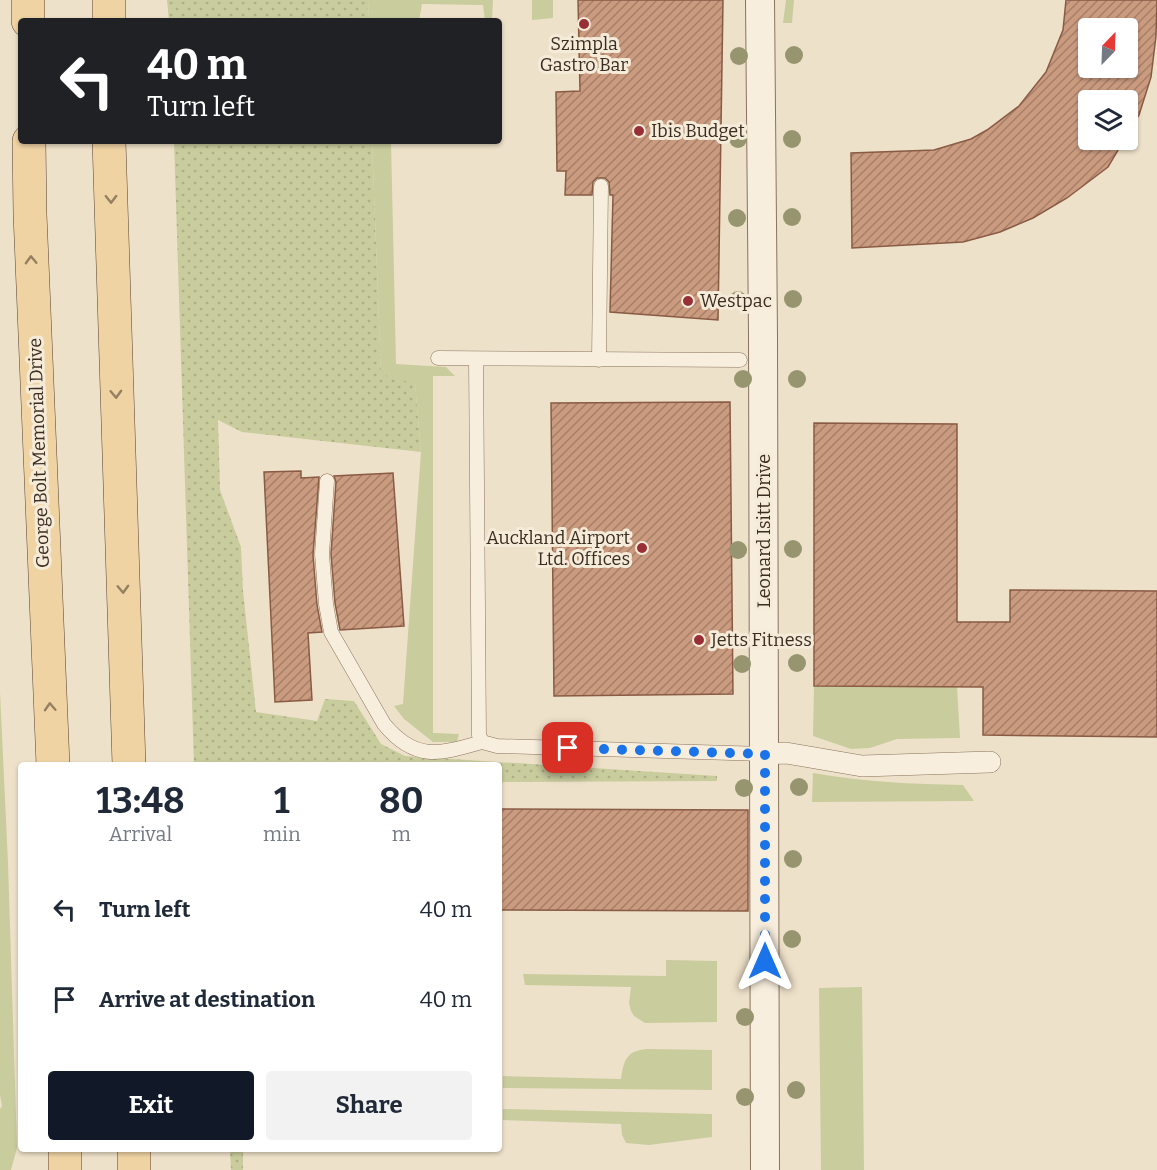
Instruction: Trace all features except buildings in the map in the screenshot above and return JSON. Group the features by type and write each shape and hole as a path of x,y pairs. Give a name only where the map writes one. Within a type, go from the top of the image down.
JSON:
{"main road":[{"path":"28,0 28,18"},
{"path":"109,0 109,18"},
{"name":"George Bolt Memorial Drive","path":"29,144 32,272 53,762"},
{"path":"109,144 129,762"},
{"path":"65,1152 65,1170"},
{"path":"134,1152 134,1170"}],"street":[{"name":"Leonard Isitt Drive","path":"760,0 765,1170"},
{"path":"765,754 786,753 862,766 990,762"}],"lane":[{"path":"599,360 601,186"},
{"path":"438,358 740,360"},
{"path":"476,359 479,735 482,742"},
{"path":"327,481 322,554 326,604 332,632 384,724 394,737 409,748 432,752 452,750 482,742 497,746 765,754"}],"green space":[{"path":"167,0 368,0 369,18 169,18"},
{"path":"368,0 493,0 492,18 485,18 483,5 422,4 420,18 369,18"},
{"path":"532,0 553,0 553,18 532,20"},
{"path":"786,0 794,0 792,23 783,23"},
{"path":"174,144 372,144 381,373 415,383 421,452 242,432 218,420 220,490 241,547 243,591 256,712 317,721 325,699 354,701 381,744 405,756 499,762 194,762"},
{"path":"372,144 391,144 396,364 446,367 455,376 433,376 433,733 459,734 457,742 433,742 404,719 394,706 403,704 421,452 415,384 381,374"},
{"path":"814,686 957,687 960,738 897,739 870,748 851,749 813,736"},
{"path":"0,692 17,1148 11,1170 0,1170 0,1109 2,1106 0,1095"},
{"path":"502,762 717,776 717,781 502,782"},
{"path":"813,773 850,779 963,785 974,801 812,802"},
{"path":"666,960 717,961 717,1022 645,1023 634,1016 631,1011 629,1003 631,987 525,985 523,974 666,976"},
{"path":"862,987 864,1170 821,1170 819,988"},
{"path":"647,1049 712,1050 712,1090 503,1088 503,1076 621,1079 623,1067 630,1054"},
{"path":"503,1109 712,1114 712,1137 649,1145 626,1143 622,1135 621,1124 503,1120"},
{"path":"230,1152 243,1152 243,1170 231,1170"}],"place":[{"name":"Szimpla Gastro Bar","path":"584,24"},
{"name":"Ibis Budget","path":"639,131"},
{"name":"Westpac","path":"688,301"},
{"name":"Auckland Airport Ltd. Offices","path":"642,548"},
{"name":"Jetts Fitness","path":"699,640"}],"route":[{"path":"568,748 765,754 765,961"}]}
